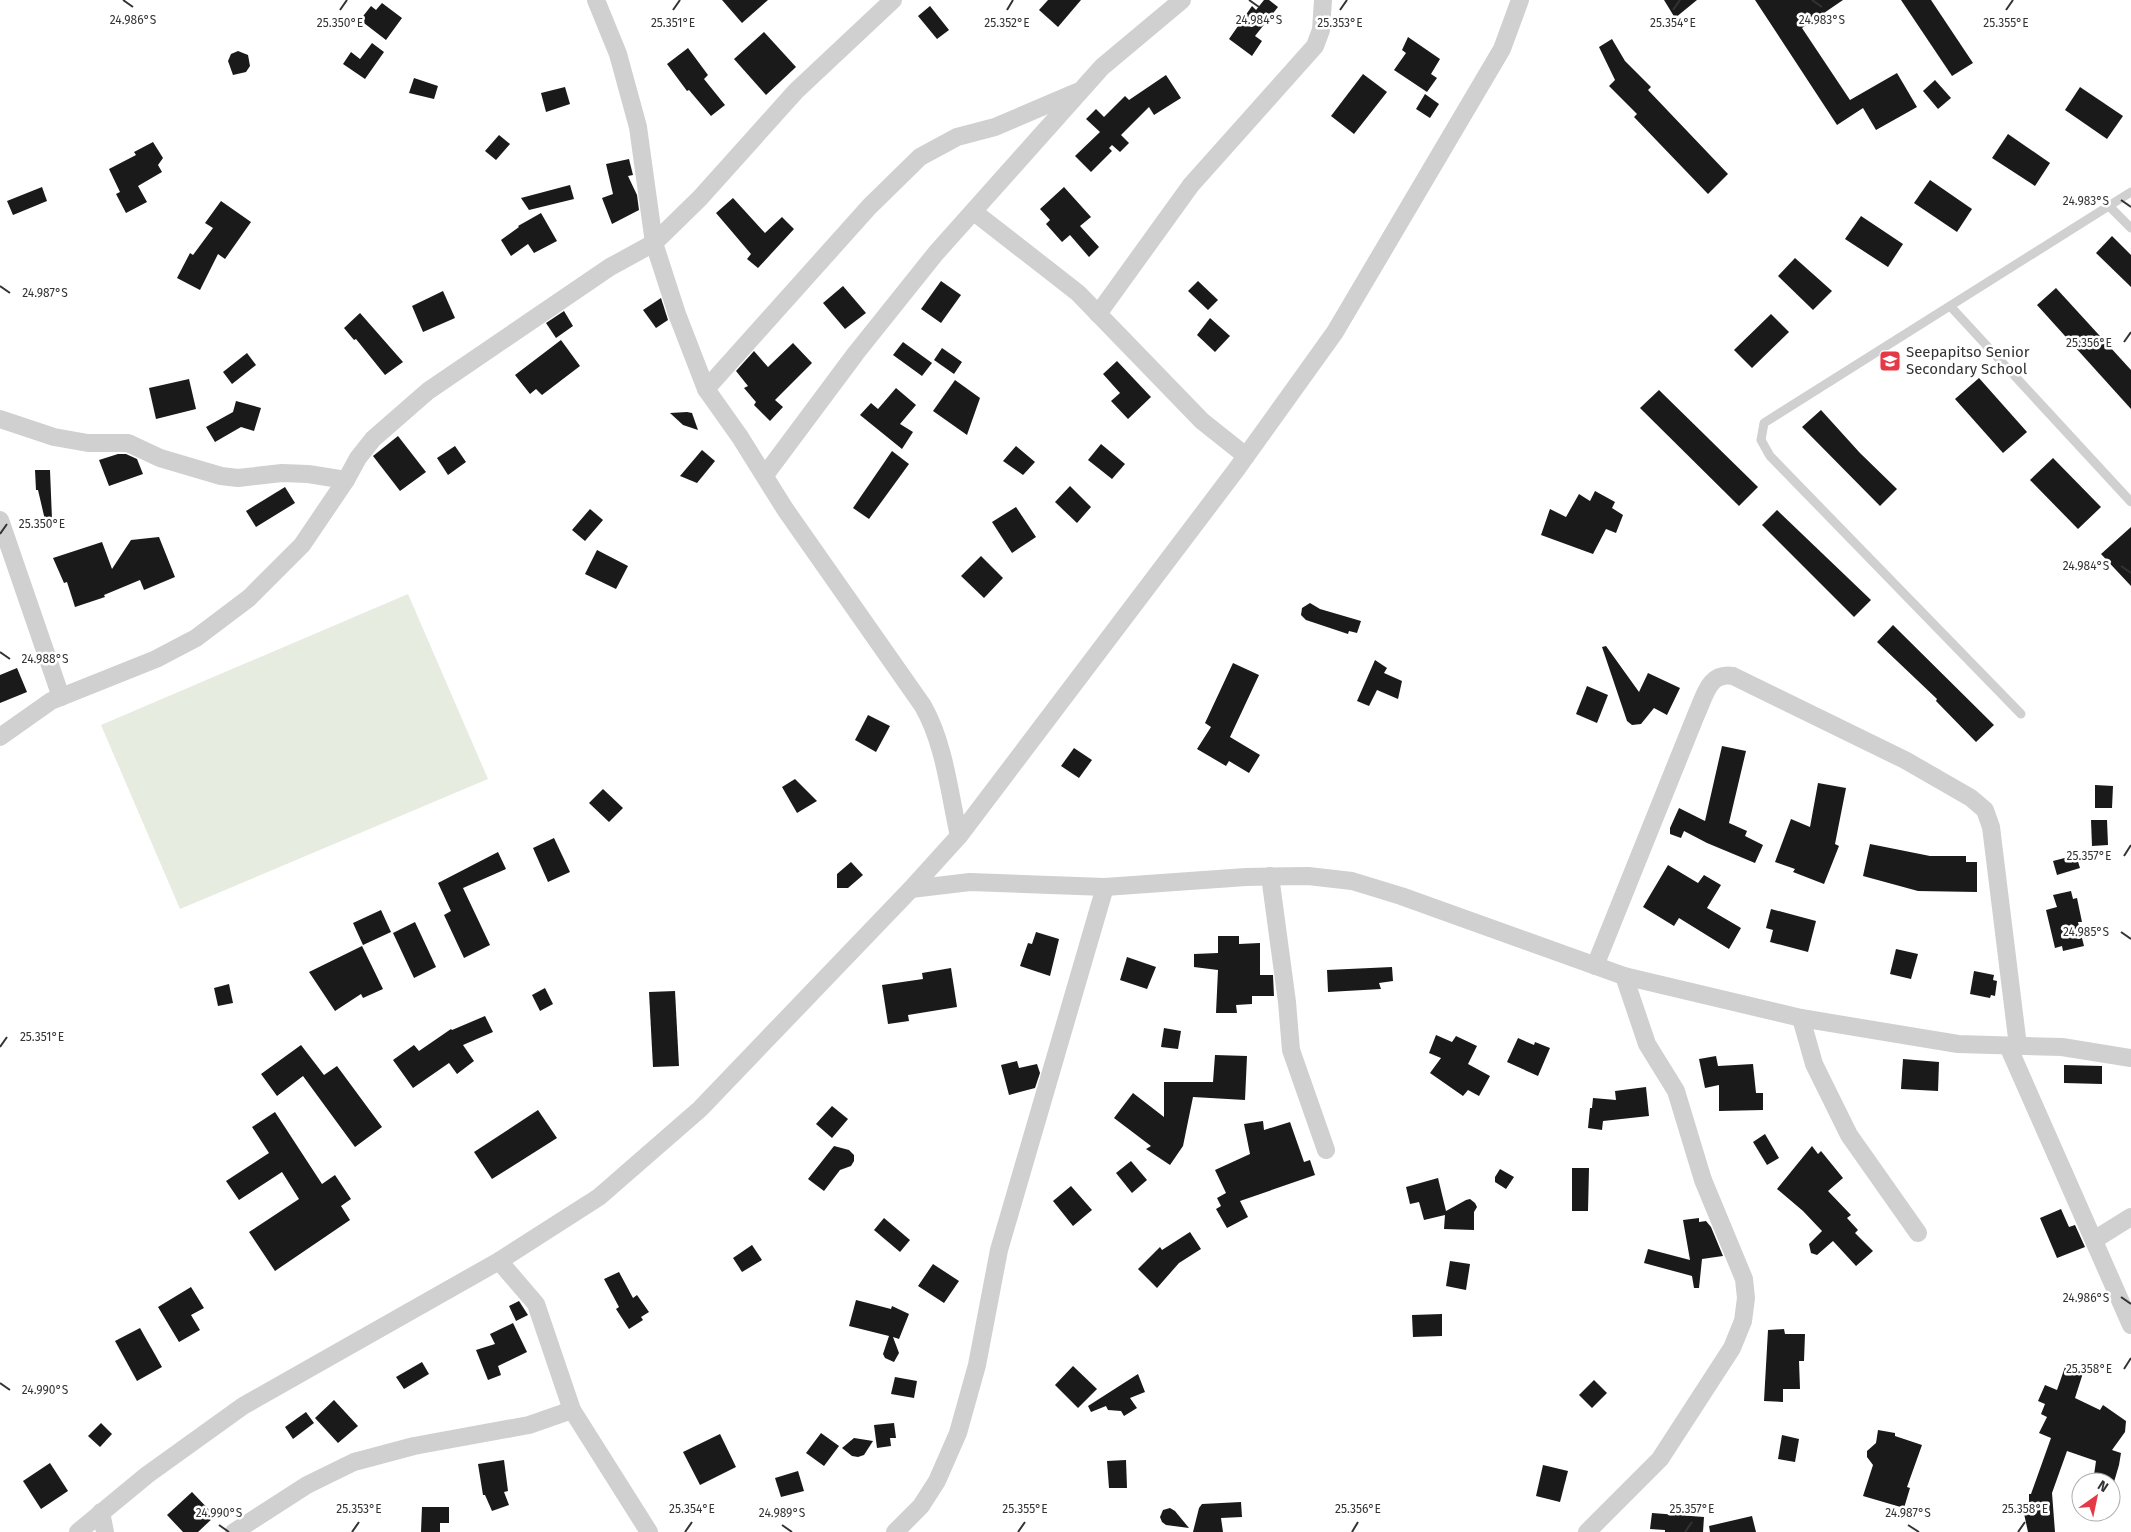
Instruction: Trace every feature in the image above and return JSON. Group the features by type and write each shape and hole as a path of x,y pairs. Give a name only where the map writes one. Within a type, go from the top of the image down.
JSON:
{"street":[{"path":"596,0 618,54 638,127 654,243 677,314 706,389 765,475 785,509 923,706 934,726 959,836"},
{"path":"0,737 51,701 156,659 196,638 249,598 302,545 346,480 358,458 373,439 428,390 610,267 654,243 700,198 796,91 893,0"},
{"path":"765,475 856,353 936,253 1102,68 1182,0"},
{"path":"1098,314 1191,185 1315,46 1321,30 1323,0"},
{"path":"78,1532 147,1475 243,1406 499,1261 599,1197 700,1109 911,889 959,836 1246,456 1335,332 1502,49 1520,0"},
{"path":"706,389 869,207 920,158 957,136 994,127 1082,90"},
{"path":"974,212 1078,293 1202,421 1246,456"},
{"path":"0,418 54,437 88,444 128,443 160,458 221,476 238,478 282,473 308,474 346,480"},
{"path":"0,520 60,697"},
{"path":"1596,966 1696,715 1713,679 1722,674 1733,676 1905,760 1971,798 1985,810 1991,827 2013,1046 2131,1325"},
{"path":"911,889 970,882 1105,888 1270,876 1308,876 1352,881 1401,896 1624,976 1800,1018 1958,1044 2062,1047 2131,1058"},
{"path":"1270,876 1287,1002 1291,1050 1326,1150"},
{"path":"895,1532 921,1506 937,1481 958,1433 978,1366 999,1250 1105,888"},
{"path":"1587,1532 1660,1459 1732,1348 1743,1321 1746,1298 1744,1279 1703,1180 1676,1091 1647,1044 1624,976"},
{"path":"1800,1018 1814,1064 1849,1135 1918,1233"},
{"path":"2094,1240 2131,1217"},
{"path":"499,1261 536,1304 572,1410 649,1532"},
{"path":"234,1532 307,1485 354,1462 414,1446 529,1425 572,1410"},
{"path":"101,1512 105,1532"}],"lane":[{"path":"2021,714 1770,456 1761,440 1764,423 2131,192"},
{"path":"2109,206 2131,228"},
{"path":"1950,307 2131,502"}],"shaded area":[{"path":"408,594 488,779 180,909 101,725"}],"building":[{"path":"722,0 768,0 742,23"},
{"path":"1048,0 1081,0 1058,27 1039,10"},
{"path":"1264,0 1269,0 1278,7 1255,36 1262,41 1252,56 1229,39 1252,6 1256,10"},
{"path":"1664,0 1697,0 1675,18"},
{"path":"1755,0 1843,0 1802,28 1850,100 1897,73 1917,107 1876,130 1863,108 1837,125"},
{"path":"1901,0 1931,0 1973,63 1952,76"},
{"path":"382,3 402,18 386,40 360,20 371,6 376,10"},
{"path":"930,6 949,30 937,39 918,16"},
{"path":"764,32 796,67 766,95 734,59"},
{"path":"1408,37 1440,59 1431,74 1437,78 1427,92 1394,70 1406,53 1402,50"},
{"path":"1612,39 1625,61 1651,87 1648,90 1728,174 1708,194 1634,117 1637,114 1609,86 1615,80 1599,47"},
{"path":"372,43 384,52 365,79 343,64 351,52 360,59"},
{"path":"688,48 708,75 704,79 725,105 711,116 689,90 687,91 667,64"},
{"path":"238,51 248,55 250,66 246,72 233,75 228,61 231,54"},
{"path":"1363,74 1387,92 1354,134 1331,116"},
{"path":"1166,75 1181,98 1154,115 1149,107 1121,135 1129,143 1120,152 1112,145 1109,148 1112,151 1091,172 1075,156 1100,132 1086,119 1096,109 1104,117 1125,96 1129,100"},
{"path":"414,78 438,86 434,99 409,93"},
{"path":"1935,80 1951,98 1938,109 1923,91"},
{"path":"565,87 570,104 546,112 541,93"},
{"path":"2080,87 2123,116 2107,139 2065,110"},
{"path":"1425,94 1439,104 1430,118 1416,109"},
{"path":"2008,134 2050,163 2035,186 1992,158"},
{"path":"499,135 510,144 496,160 485,151"},
{"path":"153,142 163,158 158,165 162,172 138,186 147,202 126,213 116,194 120,192 109,169 136,155 134,152"},
{"path":"629,159 633,175 628,176 637,195 639,210 612,224 602,198 613,194 606,164"},
{"path":"1930,180 1972,209 1957,232 1914,203"},
{"path":"570,185 574,199 529,210 521,198"},
{"path":"42,187 47,201 13,215 7,201"},
{"path":"1064,187 1091,217 1080,226 1099,247 1089,257 1070,235 1062,242 1046,224 1050,220 1040,209"},
{"path":"733,198 765,233 782,217 794,229 758,268 747,259 751,254 716,213"},
{"path":"221,201 251,222 225,259 218,254 200,290 177,278 190,253 193,255 213,228 205,223"},
{"path":"541,213 557,241 534,253 528,244 511,256 501,240 518,226"},
{"path":"1861,216 1903,244 1888,267 1845,239"},
{"path":"2112,236 2131,255 2131,287 2096,253"},
{"path":"1795,258 1832,291 1813,310 1778,276"},
{"path":"941,281 961,295 941,323 921,309"},
{"path":"1198,281 1218,300 1208,310 1188,291"},
{"path":"843,286 866,313 845,329 823,303"},
{"path":"2056,288 2131,370 2131,409 2037,305"},
{"path":"443,291 455,318 423,332 412,306"},
{"path":"661,298 668,320 656,328 643,310"},
{"path":"564,311 573,326 556,338 546,323"},
{"path":"360,313 403,362 385,375 356,339 354,340 344,328"},
{"path":"1771,314 1789,332 1752,368 1734,350"},
{"path":"1210,318 1230,336 1215,352 1197,335"},
{"path":"561,340 580,366 542,395 536,389 530,394 515,375"},
{"path":"903,342 932,363 922,376 893,355"},
{"path":"793,343 812,363 775,400 783,407 770,421 754,405 756,402 744,388 748,386 736,371 754,351 768,367"},
{"path":"942,348 962,362 954,374 934,360"},
{"path":"247,353 256,365 232,384 223,372"},
{"path":"1117,361 1151,397 1128,419 1111,401 1120,393 1103,374"},
{"path":"1979,378 2027,432 2003,453 1955,399"},
{"path":"189,379 196,409 156,419 149,388"},
{"path":"955,380 980,398 967,435 933,411"},
{"path":"896,388 916,405 900,424 913,432 902,449 860,415 871,403 878,409"},
{"path":"1659,390 1758,487 1739,506 1640,408"},
{"path":"236,401 261,408 254,431 241,427 215,442 206,427 233,412"},
{"path":"1821,410 1860,453 1897,489 1880,506 1802,427"},
{"path":"670,413 692,413 698,430 683,425"},
{"path":"398,436 426,472 400,491 373,456"},
{"path":"1101,444 1125,464 1112,479 1088,460"},
{"path":"455,446 466,462 448,475 437,458"},
{"path":"1016,446 1035,462 1023,475 1003,461"},
{"path":"702,450 715,461 697,483 680,476"},
{"path":"892,451 909,464 869,519 853,508"},
{"path":"118,454 126,454 137,459 143,474 109,486 99,460"},
{"path":"2053,458 2101,507 2078,529 2030,480"},
{"path":"35,470 50,470 52,519 45,520 38,490 36,490"},
{"path":"1070,486 1091,507 1077,523 1055,502"},
{"path":"285,487 295,503 256,527 246,511"},
{"path":"1595,491 1615,502 1612,508 1623,515 1616,533 1606,529 1593,554 1541,535 1550,509 1566,517 1579,494 1590,501"},
{"path":"1016,507 1036,537 1012,553 992,522"},
{"path":"590,509 603,520 585,541 572,530"},
{"path":"1777,510 1871,600 1854,617 1762,525"},
{"path":"2131,527 2131,586 2101,554"},
{"path":"159,537 175,577 144,590 140,580 104,595 105,597 75,607 67,582 64,583 53,558 102,542 112,569 131,540"},
{"path":"597,550 628,566 616,589 585,574"},
{"path":"981,556 1003,578 984,598 961,576"},
{"path":"1310,603 1320,609 1361,621 1357,633 1349,631 1348,634 1306,620 1301,615 1302,608"},
{"path":"1893,625 1994,725 1976,742 1936,701 1937,699 1877,642"},
{"path":"1606,646 1639,692 1648,673 1680,688 1667,715 1654,708 1641,724 1632,725 1627,721 1602,647"},
{"path":"1375,660 1387,668 1384,673 1402,681 1398,699 1377,690 1369,706 1357,701"},
{"path":"1233,663 1259,675 1230,737 1260,755 1249,773 1229,761 1226,766 1197,749 1211,727 1205,723"},
{"path":"17,668 27,692 0,703 0,675"},
{"path":"1587,686 1608,695 1597,723 1576,714"},
{"path":"868,715 890,726 876,752 855,740"},
{"path":"1722,746 1746,751 1729,823 1747,831 1745,836 1763,845 1755,863 1684,831 1681,838 1670,834 1670,828 1679,808 1705,821"},
{"path":"1074,748 1092,760 1079,778 1061,766"},
{"path":"795,779 817,801 797,813 782,787"},
{"path":"1818,783 1846,788 1835,844 1839,846 1824,884 1793,872 1795,869 1775,862 1791,819 1810,827"},
{"path":"2095,785 2113,786 2112,808 2095,808"},
{"path":"603,789 623,808 609,822 589,803"},
{"path":"2091,820 2107,820 2108,845 2092,846"},
{"path":"554,838 570,872 548,882 533,848"},
{"path":"1870,844 1930,856 1966,856 1966,862 1977,862 1977,892 1918,891 1863,876"},
{"path":"498,852 506,869 463,888 490,945 464,958 444,915 451,911 438,883"},
{"path":"2076,855 2080,868 2057,875 2053,861"},
{"path":"851,862 863,875 848,888 837,888 837,874"},
{"path":"1668,865 1698,883 1704,875 1721,885 1707,908 1741,928 1729,949 1679,918 1674,926 1643,907"},
{"path":"2071,891 2073,899 2077,898 2082,922 2078,922 2084,946 2063,951 2062,946 2055,948 2046,910 2057,907 2053,895"},
{"path":"1771,909 1816,921 1808,952 1770,942 1773,930 1766,928"},
{"path":"381,910 391,932 363,945 353,923"},
{"path":"415,922 436,967 414,978 393,933"},
{"path":"1036,932 1059,939 1050,976 1020,966 1028,943 1032,944"},
{"path":"1218,936 1239,936 1239,944 1260,943 1260,975 1273,975 1274,996 1252,996 1252,1004 1236,1005 1237,1013 1216,1013 1218,970 1194,967 1194,954 1218,953"},
{"path":"362,946 383,989 363,998 361,994 335,1011 309,972"},
{"path":"1896,949 1918,954 1911,979 1890,974"},
{"path":"1127,957 1156,967 1147,989 1120,980"},
{"path":"1392,967 1393,981 1379,983 1381,989 1328,992 1327,970"},
{"path":"951,968 957,1007 908,1015 909,1021 888,1024 882,985 923,979 922,973"},
{"path":"1974,971 1994,975 1993,980 1997,981 1995,996 1991,995 1990,998 1970,994"},
{"path":"229,984 233,1003 218,1006 214,988"},
{"path":"545,988 553,1004 540,1011 532,995"},
{"path":"675,991 679,1066 653,1067 649,992"},
{"path":"485,1016 493,1032 463,1045 474,1061 457,1074 449,1063 413,1088 393,1060 414,1045 419,1051 451,1029"},
{"path":"1164,1028 1181,1031 1178,1049 1161,1047"},
{"path":"1436,1035 1452,1042 1456,1036 1477,1046 1468,1064 1490,1076 1479,1096 1468,1090 1463,1096 1430,1073 1441,1058 1429,1053"},
{"path":"1518,1038 1534,1045 1535,1042 1550,1048 1538,1076 1507,1062"},
{"path":"301,1045 324,1075 337,1066 382,1127 355,1147 303,1076 277,1096 261,1074"},
{"path":"1215,1055 1247,1056 1245,1100 1193,1097 1183,1146 1170,1165 1146,1149 1151,1146 1114,1118 1133,1093 1164,1117 1164,1082 1213,1082"},
{"path":"1716,1056 1718,1066 1753,1064 1756,1093 1763,1093 1763,1110 1719,1111 1719,1085 1705,1088 1699,1059"},
{"path":"1903,1059 1939,1062 1938,1091 1901,1089"},
{"path":"1017,1061 1019,1068 1037,1064 1040,1073 1035,1088 1009,1095 1001,1065"},
{"path":"2064,1065 2102,1066 2102,1084 2064,1083"},
{"path":"1646,1087 1649,1116 1603,1121 1602,1130 1588,1128 1593,1098 1616,1100 1615,1091"},
{"path":"832,1106 848,1119 832,1138 816,1124"},
{"path":"538,1110 557,1138 492,1179 474,1152"},
{"path":"275,1112 322,1184 335,1175 351,1199 341,1206 350,1220 275,1271 249,1232 299,1199 282,1172 239,1200 226,1181 269,1153 252,1127"},
{"path":"1263,1121 1264,1130 1290,1122 1304,1162 1310,1160 1315,1175 1240,1201 1248,1217 1227,1228 1216,1209 1221,1206 1217,1198 1226,1193 1215,1170 1250,1154 1244,1124"},
{"path":"1765,1134 1779,1158 1767,1165 1753,1142"},
{"path":"834,1146 849,1150 854,1155 854,1161 851,1166 840,1170 824,1191 808,1179"},
{"path":"1812,1146 1818,1154 1821,1151 1843,1178 1828,1191 1851,1215 1847,1218 1858,1230 1855,1233 1873,1251 1856,1266 1833,1241 1817,1255 1811,1253 1809,1244 1822,1231 1803,1211 1777,1189"},
{"path":"1131,1161 1147,1180 1132,1193 1116,1173"},
{"path":"1572,1168 1589,1168 1588,1211 1572,1211"},
{"path":"1500,1169 1514,1177 1506,1189 1495,1182 1495,1177"},
{"path":"1438,1178 1446,1211 1466,1200 1470,1199 1475,1203 1477,1207 1474,1212 1474,1230 1444,1229 1445,1215 1424,1220 1419,1202 1410,1204 1406,1187"},
{"path":"1071,1186 1092,1210 1073,1226 1053,1201"},
{"path":"2061,1209 2069,1227 2075,1225 2085,1247 2057,1258 2040,1218"},
{"path":"884,1218 910,1240 900,1252 874,1230"},
{"path":"1699,1218 1699,1222 1706,1221 1711,1227 1723,1256 1702,1259 1699,1288 1694,1288 1692,1276 1644,1263 1648,1249 1690,1260 1683,1220"},
{"path":"1190,1232 1201,1249 1179,1263 1157,1288 1138,1269 1160,1247 1162,1250"},
{"path":"752,1245 762,1260 742,1272 733,1258"},
{"path":"1450,1261 1470,1264 1466,1290 1446,1286"},
{"path":"933,1264 959,1281 944,1303 918,1286"},
{"path":"619,1272 633,1298 637,1295 649,1312 641,1317 643,1320 629,1329 616,1309 619,1307 604,1279"},
{"path":"191,1287 204,1308 191,1315 200,1330 179,1342 158,1307"},
{"path":"856,1300 891,1309 892,1306 909,1314 899,1339 893,1337 899,1353 894,1362 885,1358 883,1354 889,1336 849,1326"},
{"path":"519,1301 528,1315 516,1321 509,1306"},
{"path":"1442,1314 1442,1336 1413,1337 1412,1315"},
{"path":"513,1323 527,1352 498,1366 501,1375 488,1380 476,1350 495,1344 490,1334"},
{"path":"140,1328 162,1367 137,1381 115,1341"},
{"path":"1784,1329 1785,1334 1805,1334 1804,1361 1799,1361 1800,1389 1783,1389 1783,1402 1764,1401 1768,1330"},
{"path":"422,1362 429,1374 404,1389 396,1377"},
{"path":"1073,1366 1097,1389 1078,1408 1055,1385"},
{"path":"2065,1367 2083,1373 2075,1398 2100,1410 2103,1405 2126,1421 2125,1432 2112,1450 2121,1453 2119,1465 2117,1472 2094,1472 2096,1461 2067,1451 2052,1493 2055,1532 2028,1532 2023,1509 2029,1508 2029,1494 2031,1494 2051,1438 2039,1433 2047,1417 2041,1414 2045,1404 2038,1401 2045,1385 2057,1390"},
{"path":"1138,1374 1145,1392 1130,1398 1137,1408 1124,1416 1121,1411 1108,1410 1106,1406 1091,1412 1088,1406"},
{"path":"895,1377 917,1381 914,1398 891,1394"},
{"path":"1594,1380 1607,1393 1592,1408 1579,1395"},
{"path":"334,1400 358,1426 338,1443 315,1418"},
{"path":"306,1412 314,1423 293,1439 285,1427"},
{"path":"101,1423 112,1434 100,1447 88,1436"},
{"path":"894,1423 896,1438 890,1438 891,1446 877,1448 874,1425"},
{"path":"1878,1430 1895,1433 1895,1436 1922,1445 1907,1487 1910,1488 1904,1508 1863,1496 1873,1465 1867,1457 1867,1451 1876,1443"},
{"path":"821,1433 839,1446 824,1466 806,1453"},
{"path":"720,1434 736,1467 700,1485 683,1452"},
{"path":"1782,1435 1799,1439 1795,1462 1778,1459"},
{"path":"854,1438 873,1441 864,1455 852,1456 842,1448"},
{"path":"504,1460 508,1491 504,1492 509,1505 492,1511 485,1495 483,1495 478,1464"},
{"path":"1126,1460 1127,1488 1109,1488 1107,1461"},
{"path":"50,1463 68,1491 41,1509 23,1481"},
{"path":"1543,1465 1568,1471 1560,1502 1536,1496"},
{"path":"798,1471 804,1491 781,1497 775,1478"},
{"path":"192,1492 215,1516 198,1532 183,1532 167,1515"},
{"path":"1241,1502 1242,1517 1221,1518 1223,1532 1193,1532 1199,1508 1202,1504"},
{"path":"422,1507 449,1507 449,1523 440,1523 440,1532 421,1532"},
{"path":"1170,1508 1175,1511 1189,1528 1166,1525 1162,1522 1160,1517 1163,1510"},
{"path":"1652,1513 1704,1517 1703,1532 1665,1532 1665,1530 1650,1529"},
{"path":"1752,1516 1756,1532 1710,1532 1709,1526"}],"place":[{"name":"Seepapitso Senior Secondary School","path":"1890,361"}]}
